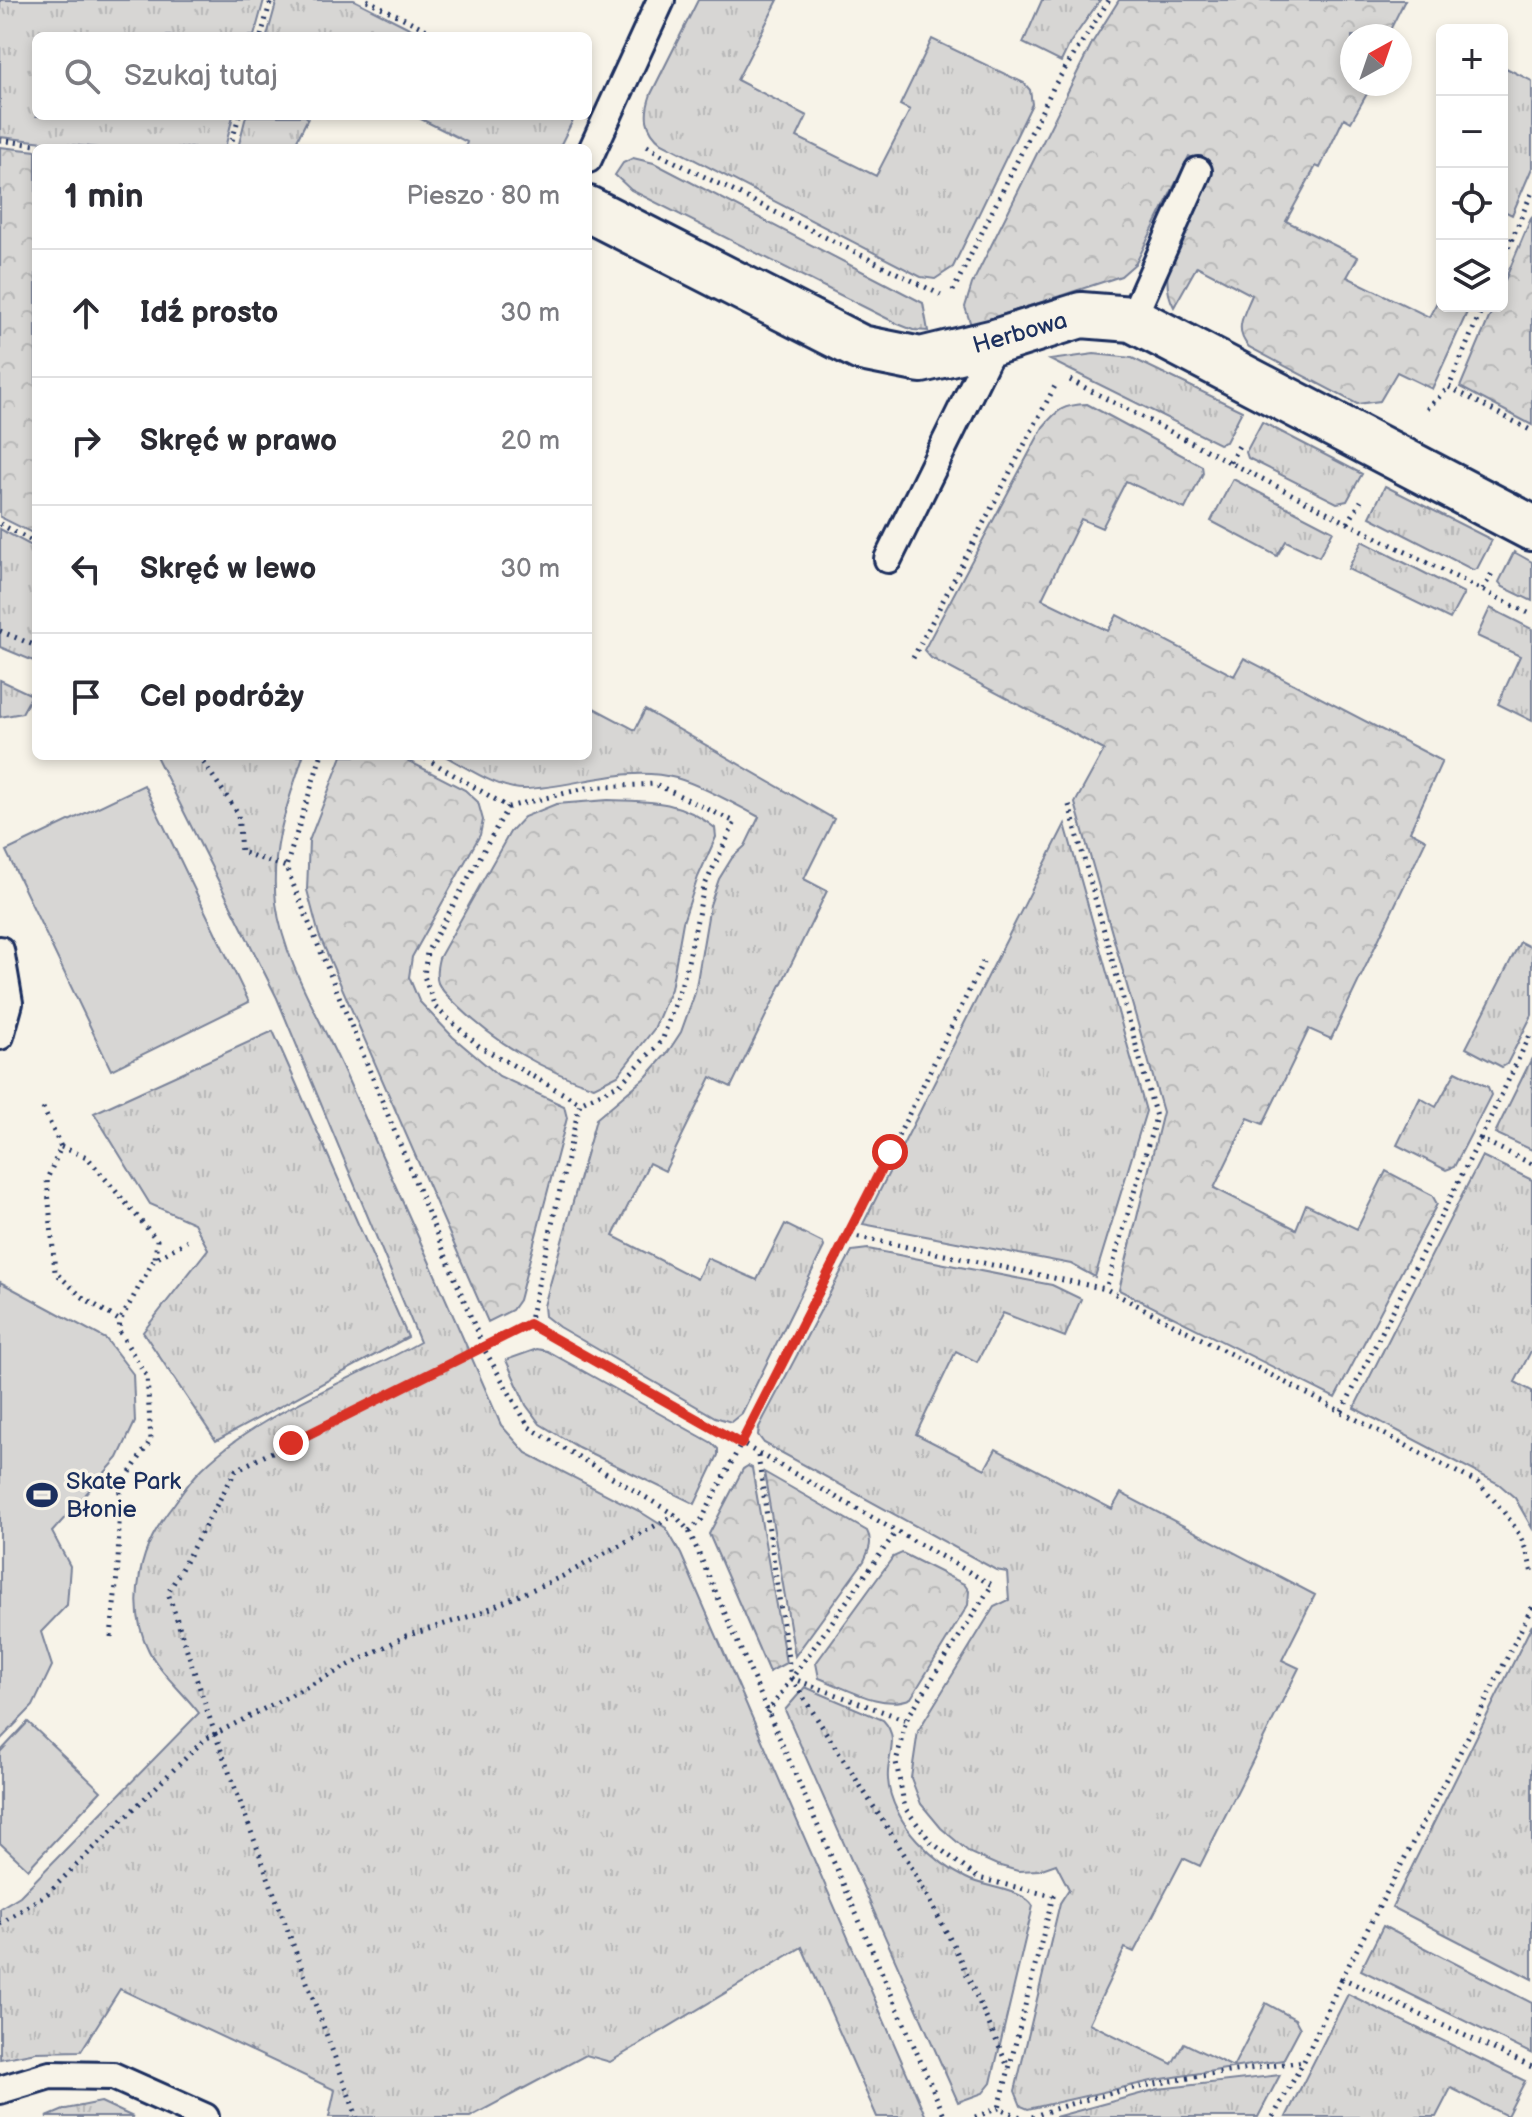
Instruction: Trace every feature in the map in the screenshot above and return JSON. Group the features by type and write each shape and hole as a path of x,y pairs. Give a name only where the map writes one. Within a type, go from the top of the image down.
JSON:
{"street":[{"name":"Herbowa","path":"592,211 861,348 921,360 995,342 1081,315 1132,319 1388,450 1532,528"}],"lane":[{"path":"592,150 661,0"},
{"path":"1132,319 1198,171"},
{"path":"888,559 995,342"},
{"path":"0,950 9,1003 0,1036"},
{"path":"0,2090 50,2075 113,2076 205,2117"}],"path":[{"path":"262,32 271,0"},
{"path":"367,0 431,32"},
{"path":"605,119 665,157 949,299 1054,86 1109,0"},
{"path":"231,144 238,120"},
{"path":"0,140 32,145"},
{"path":"1508,248 1532,192"},
{"path":"1480,312 1449,387 1532,431"},
{"path":"913,658 1061,375 1532,615"},
{"path":"0,524 32,541"},
{"path":"0,631 32,644"},
{"path":"202,760 238,813 241,852 286,867"},
{"path":"320,760 286,867 484,1349 529,1427 675,1515 689,1531 945,2117"},
{"path":"429,760 508,807 586,788 655,784 735,822 704,887 686,971 662,1041 620,1084 580,1103"},
{"path":"1069,805 1156,1117 1106,1289"},
{"path":"508,807 427,952 424,976 435,1007 479,1046 580,1103"},
{"path":"689,1531 702,1519 850,1235 984,960"},
{"path":"1342,1411 1532,1031"},
{"path":"357,2117 215,1734 168,1593 236,1470 529,1324 580,1103"},
{"path":"43,1108 61,1147 87,1157 157,1240 154,1260 120,1321 119,1331 147,1377 151,1440 120,1488 118,1564 111,1637"},
{"path":"1480,1139 1532,1164"},
{"path":"61,1147 47,1179 55,1272 81,1296 120,1321"},
{"path":"850,1235 1106,1289 1478,1483 1511,1518 1530,1558 1532,1576"},
{"path":"154,1260 187,1241"},
{"path":"529,1324 992,1585 906,1720 896,1762 905,1808 931,1842 978,1878 1053,1896 999,2108"},
{"path":"758,1455 791,1678 906,1857 955,1948 1009,2070"},
{"path":"0,1924 48,1893 205,1739 406,1636 477,1614 563,1576 675,1515"},
{"path":"767,1713 896,1532"},
{"path":"1273,2117 1532,1607"},
{"path":"791,1678 906,1720"},
{"path":"1342,1978 1532,2067"},
{"path":"1032,2117 1072,2102 1156,2084 1304,2061"},
{"path":"975,2117 999,2108 1021,2117"}],"green space":[{"path":"0,0 264,0 255,32 32,32 32,120 232,120 226,144 62,144 0,137"},
{"path":"277,0 354,0 417,32 268,32"},
{"path":"698,0 778,0 737,80 807,116 797,137 876,176 910,110 900,105 932,39 1024,83 1030,90 1032,104 953,267 935,279 921,277 656,138 647,121 651,94"},
{"path":"1042,0 1100,0 1070,43 1061,62 1023,43"},
{"path":"1119,0 1405,0 1393,24 1340,24 1340,96 1366,96 1351,122 1344,118 1320,168 1316,166 1286,221 1358,257 1347,277 1429,317 1436,304 1436,312 1467,312 1432,389 1397,372 1380,401 1357,404 1249,347 1241,328 1252,295 1197,266 1174,307 1168,291 1171,255 1185,218 1211,167 1189,156 1136,263 1121,276 971,325 965,307 972,284 1092,43"},
{"path":"1508,69 1532,81 1532,168 1512,215 1508,213"},
{"path":"245,120 307,120 295,144 239,144"},
{"path":"423,120 573,120 561,144 467,142"},
{"path":"0,147 32,151 32,533 0,517"},
{"path":"633,158 654,163 923,303 928,331 913,330 898,324 631,190 615,175 623,163"},
{"path":"1532,216 1532,425 1460,387 1491,312 1508,312 1508,273"},
{"path":"1094,354 1132,358 1242,411 1226,442 1219,444 1050,360"},
{"path":"1087,404 1202,466 1203,473 1185,509 1126,481 1102,528 1081,519 1042,599 1108,631 1117,615 1234,676 1244,658 1442,761 1410,831 1426,840 1331,1039 1309,1029 1263,1124 1248,1118 1214,1188 1296,1229 1306,1204 1357,1229 1386,1171 1432,1195 1437,1204 1335,1398 1119,1290 1163,1112 1075,803 1104,750 931,658 924,650 1043,427 1062,409"},
{"path":"1262,422 1362,474 1347,501 1337,503 1248,458 1246,452"},
{"path":"1233,479 1333,531 1319,557 1286,541 1277,556 1211,521"},
{"path":"1385,486 1492,540 1477,569 1473,570 1370,517"},
{"path":"0,529 32,546 32,660 0,647"},
{"path":"1362,541 1464,593 1450,619 1348,569"},
{"path":"1514,552 1532,562 1532,601 1499,582"},
{"path":"1490,608 1532,629 1532,721 1498,704 1520,656 1477,636"},
{"path":"0,680 32,695 22,713 0,717"},
{"path":"592,707 635,730 645,710 834,819 804,879 827,891 731,1087 711,1077 665,1171 649,1163 613,1236 697,1279 707,1258 757,1280 785,1224 823,1243 824,1247 742,1413 731,1422 715,1417 559,1327 545,1316 544,1306 596,1119 647,1076 681,1032 695,993 710,905 719,879 732,858 745,846 759,817 707,790 657,774 619,775 524,789 504,786 452,760 592,760"},
{"path":"158,760 302,760 281,828 275,865 280,925 304,989 335,1051 501,1425 526,1453 666,1528 681,1554 926,2117 877,2117 802,1947 610,2062 586,2055 470,2117 329,2117 335,2090 120,1989 81,2051 36,2052 0,2059 0,1908 20,1896 199,1713 154,1659 140,1623 137,1604 140,1574 148,1545 157,1528 196,1475 244,1435 302,1401 420,1342 277,998"},
{"path":"340,760 407,760 465,790 478,802 483,820 480,835 412,957 409,977 419,1001 453,1037 499,1076 564,1106 567,1118 519,1300 512,1310 488,1322 319,935 307,890 309,841"},
{"path":"144,785 249,1002 111,1070 6,851"},
{"path":"608,800 678,807 715,828 716,837 683,922 671,989 654,1029 618,1075 594,1087 539,1064 505,1044 473,1020 445,993 438,983 437,970 439,958 510,832 524,817 556,804"},
{"path":"1065,824 1146,1111 1095,1277 1071,1264 863,1224"},
{"path":"1520,942 1532,948 1532,1015 1507,1064 1502,1067 1466,1048"},
{"path":"273,1031 408,1337 216,1441 143,1332 208,1249 194,1223 150,1204 94,1113"},
{"path":"1532,1058 1532,1150 1495,1133"},
{"path":"1456,1071 1488,1087 1491,1095 1454,1167 1446,1170 1397,1145 1420,1098 1436,1107"},
{"path":"1482,1156 1532,1180 1532,1349 1515,1382 1532,1391 1532,1528 1515,1498 1499,1484 1354,1408"},
{"path":"868,1249 1052,1285 1081,1299 1065,1337 1003,1313 977,1362 956,1351 916,1434 985,1469 996,1449 1112,1509 1121,1493 1315,1595 1282,1660 1299,1668 1200,1866 1183,1858 1134,1952 1125,1948 1089,2023 1172,2064 1184,2043 1233,2067 1266,2003 1295,2019 1300,2028 1283,2060 1156,2080 1028,2109 1021,2106 1015,2091 1060,1903 1069,1889 1056,1864 1039,1870 1018,1871 970,1853 941,1828 921,1804 911,1778 918,1731 994,1607 1009,1600 1007,1572 996,1570 764,1443 758,1435 759,1427 852,1251"},
{"name":"Skate Park Błonie","path":"0,1282 106,1339 133,1374 135,1422 118,1458 52,1532 70,1566 67,1605 41,1632 52,1666 33,1706 0,1740"},
{"path":"537,1349 547,1351 712,1443 718,1449 718,1455 695,1504 578,1447 540,1424 526,1405 506,1360"},
{"path":"748,1466 752,1468 786,1663 769,1672 709,1534 743,1469"},
{"path":"764,1472 867,1531 870,1539 864,1561 795,1656"},
{"path":"902,1553 964,1584 969,1591 968,1605 911,1698 889,1702 877,1700 819,1678 816,1663 893,1557"},
{"path":"1532,1625 1532,1979 1392,1907"},
{"path":"805,1687 883,1720 892,1741 888,1771 891,1795 907,1827 928,1851 960,1875 1012,1892 1033,1906 991,2083 983,2093 958,2102 785,1710"},
{"path":"28,1722 101,1791 28,1869 0,1843 0,1752"},
{"path":"1383,1926 1532,2003 1532,2054 1361,1970"},
{"path":"1348,1994 1525,2081 1507,2116 1451,2088 1436,2117 1286,2117"},
{"path":"1280,2075 1258,2117 1055,2117 1158,2089"},
{"path":"101,2102 133,2117 47,2117 66,2109"}],"place":[{"name":"Skate Park Błonie","path":"42,1495"}],"route":[{"path":"291,1443 529,1324 741,1444 890,1152"}]}
